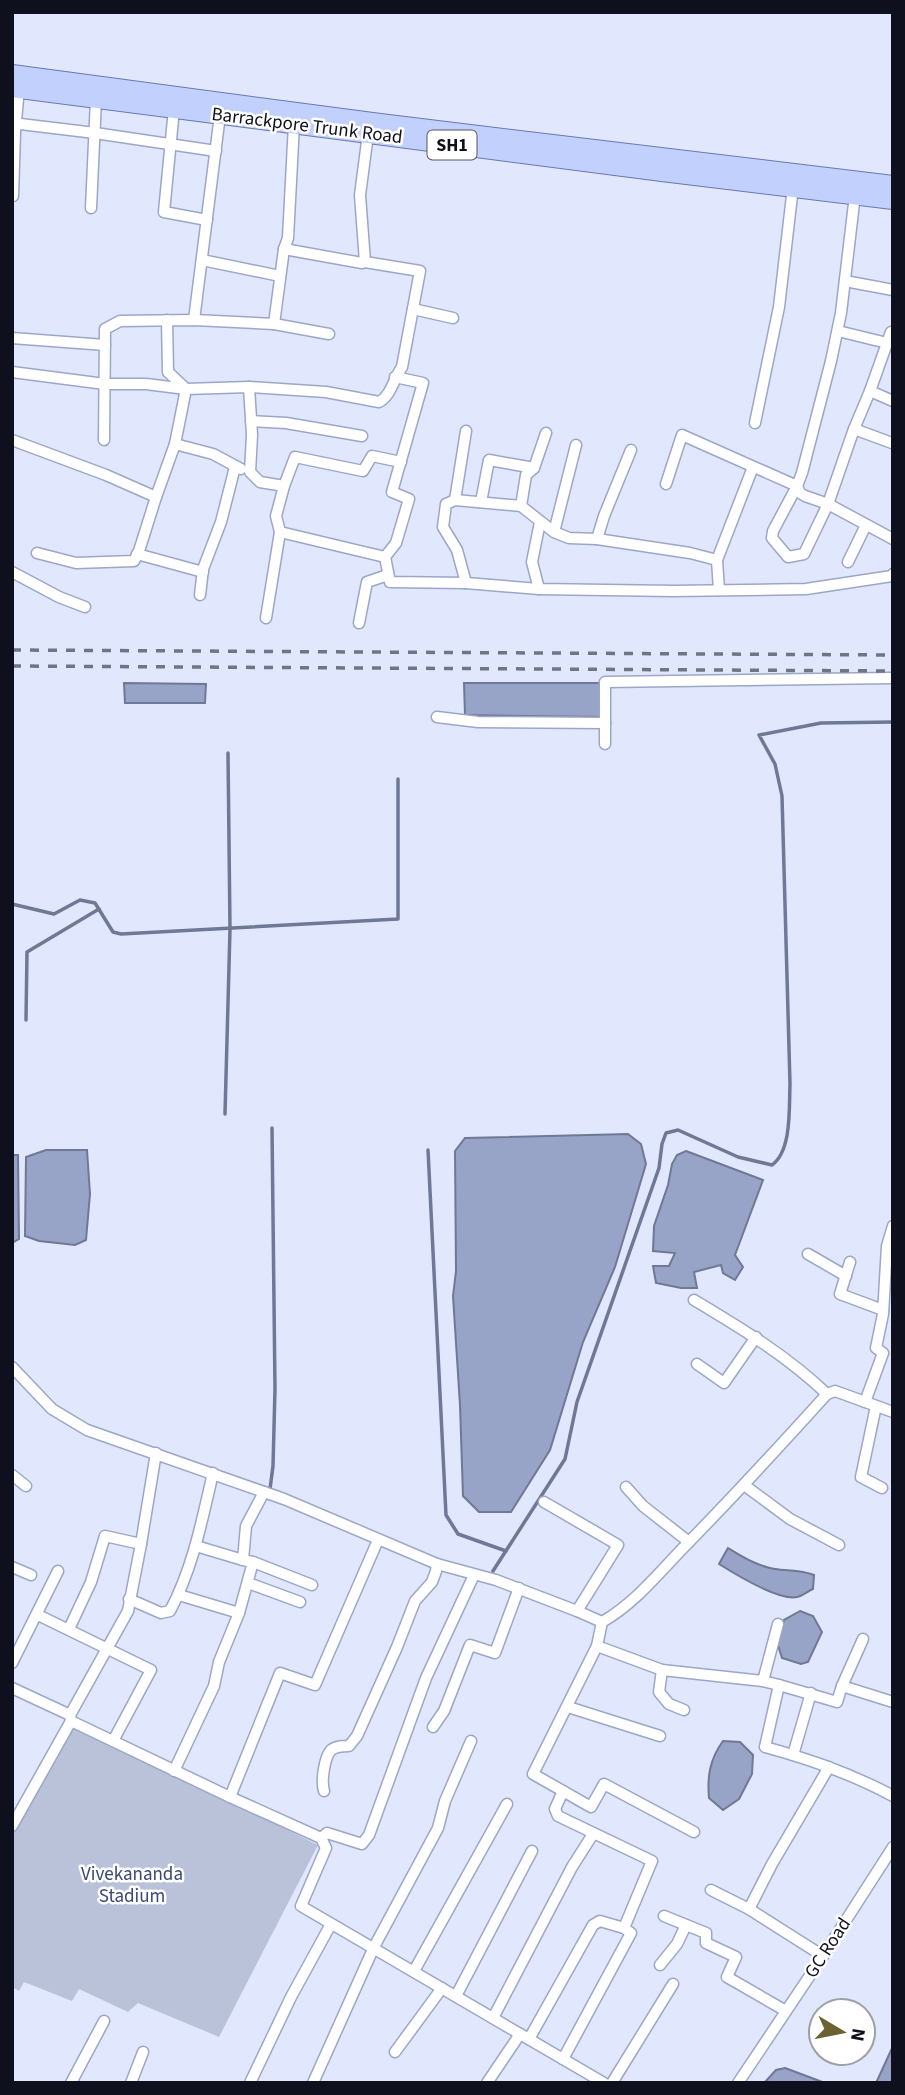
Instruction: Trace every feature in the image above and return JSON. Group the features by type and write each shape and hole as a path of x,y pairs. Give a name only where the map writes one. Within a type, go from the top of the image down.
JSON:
{"main road":[{"name":"Barrackpore Trunk Road","path":"14,83 96,99 893,200"},
{"name":"Barrackpore Trunk Road","path":"14,83 893,186"}],"street":[{"path":"12,196 14,83"},
{"path":"91,208 96,99"},
{"path":"174,109 164,212 207,220"},
{"path":"194,320 220,115"},
{"path":"14,123 216,151"},
{"path":"274,324 284,249 288,238 294,124"},
{"path":"365,262 359,195 368,134"},
{"path":"755,423 779,307 793,187"},
{"path":"838,331 890,338 828,504 804,554 788,557 772,538 773,531 802,473 838,331 855,195"},
{"path":"12,372 105,384 186,388 249,387 326,392 379,402 386,399 402,367 420,271 284,249"},
{"path":"202,260 280,275"},
{"path":"845,281 893,290"},
{"path":"413,309 453,317"},
{"path":"167,320 168,372 186,388"},
{"path":"104,440 105,329 120,321 194,320 274,324 329,334"},
{"path":"12,338 105,345"},
{"path":"395,377 423,383 392,492 409,499 396,543 385,557 390,582 466,583 539,589 806,589 893,574"},
{"path":"249,387 250,472"},
{"path":"37,553 76,563 134,561 175,444 186,388"},
{"path":"870,391 893,401"},
{"path":"251,421 286,423 362,436"},
{"path":"854,429 892,443"},
{"path":"455,499 466,431"},
{"path":"521,506 526,475 534,468 546,433"},
{"path":"666,484 682,435 797,486 800,493 828,504 893,539"},
{"path":"12,440 156,496"},
{"path":"175,444 213,454 250,472 260,482 284,486"},
{"path":"554,532 576,445"},
{"path":"597,539 631,450"},
{"path":"266,618 280,532 276,516 295,457 363,471 372,456 401,462"},
{"path":"481,502 489,460 534,468"},
{"path":"200,595 203,572 221,522 235,467"},
{"path":"719,590 717,561 753,467"},
{"path":"466,583 457,550 443,527 446,504 455,499 521,506 554,532 569,538 597,539 690,553 717,561"},
{"path":"539,589 532,562 540,522"},
{"path":"848,562 866,525"},
{"path":"280,532 385,557"},
{"path":"137,554 203,572"},
{"path":"12,572 59,597 85,607"},
{"path":"359,623 367,582 388,575"},
{"path":"605,744 605,682 893,678"},
{"path":"438,717 478,722 605,723"},
{"path":"882,1488 861,1476 870,1404 883,1353 876,1348 886,1316 887,1246 893,1226"},
{"path":"808,1254 846,1276"},
{"path":"850,1262 840,1294 886,1316"},
{"path":"694,1300 756,1337 804,1372 827,1394"},
{"path":"697,1364 724,1382 756,1337"},
{"path":"14,1374 52,1409 87,1430 264,1492 437,1564 519,1588 602,1622"},
{"path":"602,1622 618,1614 744,1485 827,1394 835,1391 893,1412"},
{"path":"12,1826 128,1611 156,1452"},
{"path":"129,1599 161,1613 170,1611 179,1595 196,1546 213,1473"},
{"path":"12,1475 26,1486"},
{"path":"744,1485 790,1519 839,1545"},
{"path":"626,1487 643,1506 689,1542"},
{"path":"174,1770 214,1686 219,1662 239,1613 248,1583 246,1526 264,1492"},
{"path":"544,1502 618,1545 577,1611"},
{"path":"69,1629 91,1582 105,1536 141,1544"},
{"path":"230,1797 280,1673 315,1685 378,1540"},
{"path":"196,1546 248,1561 312,1585"},
{"path":"324,1791 321,1782 329,1752 334,1748 349,1746 357,1736 415,1601 432,1582 437,1564"},
{"path":"12,1567 31,1575"},
{"path":"12,1663 58,1571"},
{"path":"321,1838 327,1833 362,1844 369,1835 426,1678 474,1574"},
{"path":"248,1583 300,1602"},
{"path":"433,1727 444,1711 470,1645 495,1653 519,1588"},
{"path":"179,1595 239,1613"},
{"path":"38,1615 151,1670 113,1741"},
{"path":"602,1622 597,1646 533,1774 591,1807 604,1784 694,1832"},
{"path":"763,1681 778,1624"},
{"path":"597,1646 662,1670 763,1681 837,1702 863,1639"},
{"path":"662,1670 659,1692 669,1704 684,1710"},
{"path":"779,1685 765,1747 829,1767 893,1796"},
{"path":"842,1686 893,1702"},
{"path":"12,1688 113,1741 321,1838 326,1848 301,1906 604,2083"},
{"path":"793,1755 811,1693"},
{"path":"568,1707 660,1736"},
{"path":"313,2083 374,1947 438,1828 445,1801 471,1741"},
{"path":"748,1909 829,1767"},
{"path":"564,1791 555,1809 558,1816 652,1861 624,1928"},
{"path":"414,1971 507,1804"},
{"path":"493,2018 572,1867 593,1834"},
{"name":"GC Road","path":"738,2083 888,1863 893,1847"},
{"path":"456,1996 532,1851"},
{"path":"711,1890 748,1909 823,1956"},
{"path":"664,1916 706,1933 706,1943 736,1957 727,1978 786,2011"},
{"path":"487,2083 525,2037 593,1925 600,1921 624,1928 631,1933 563,2059"},
{"path":"250,2083 291,1997 331,1924"},
{"path":"660,1965 677,1944 686,1925"},
{"path":"612,2083 673,1984"},
{"path":"395,2052 442,1988"},
{"path":"71,2083 104,2021"},
{"path":"131,2083 143,2052"}],"green space":[{"name":"Vivekananda Stadium","path":"73,1724 318,1845 219,2037 138,2003 128,2012 79,1989 72,2001 24,1982 19,1991 12,1987 12,1835"}],"shaded area":[{"path":"124,683 206,684 205,703 125,703"},
{"path":"464,683 600,683 600,717 465,715"},
{"path":"628,1134 641,1144 646,1164 615,1267 583,1342 550,1450 511,1512 479,1512 463,1496 453,1296 456,1271 455,1151 465,1138"},
{"path":"46,1150 87,1150 90,1194 86,1240 75,1245 39,1241 25,1236 26,1157"},
{"path":"686,1151 763,1180 735,1255 743,1267 735,1280 723,1273 721,1265 694,1272 697,1288 656,1283 653,1266 669,1266 675,1253 653,1251 654,1226 672,1164 677,1155"},
{"path":"12,1155 18,1155 19,1239 12,1243"},
{"path":"728,1548 762,1566 814,1575 813,1589 799,1596 789,1597 757,1586 719,1564"},
{"path":"800,1611 813,1616 822,1632 808,1662 801,1664 782,1658 777,1642 784,1620"},
{"path":"723,1741 740,1742 753,1755 752,1774 739,1799 723,1810 709,1798 708,1790 712,1761"},
{"path":"893,2046 893,2083 876,2083"},
{"path":"785,2068 825,2083 764,2083 776,2070"}],"waterway":[{"path":"493,1571 565,1459 577,1402 659,1168 666,1133 678,1130 738,1157 772,1165 783,1150 788,1128 790,1084 782,796 775,764 759,735 821,723 893,722"},
{"path":"225,1114 230,929 228,753"},
{"path":"12,904 54,914 80,900 95,903 113,932 121,934 398,919 398,779"},
{"path":"26,1020 27,952 99,909"},
{"path":"270,1489 275,1389 272,1128"},
{"path":"428,1150 446,1515 458,1534 506,1551"}],"railway":[{"path":"12,650 893,655"},
{"path":"12,666 893,671"}]}
